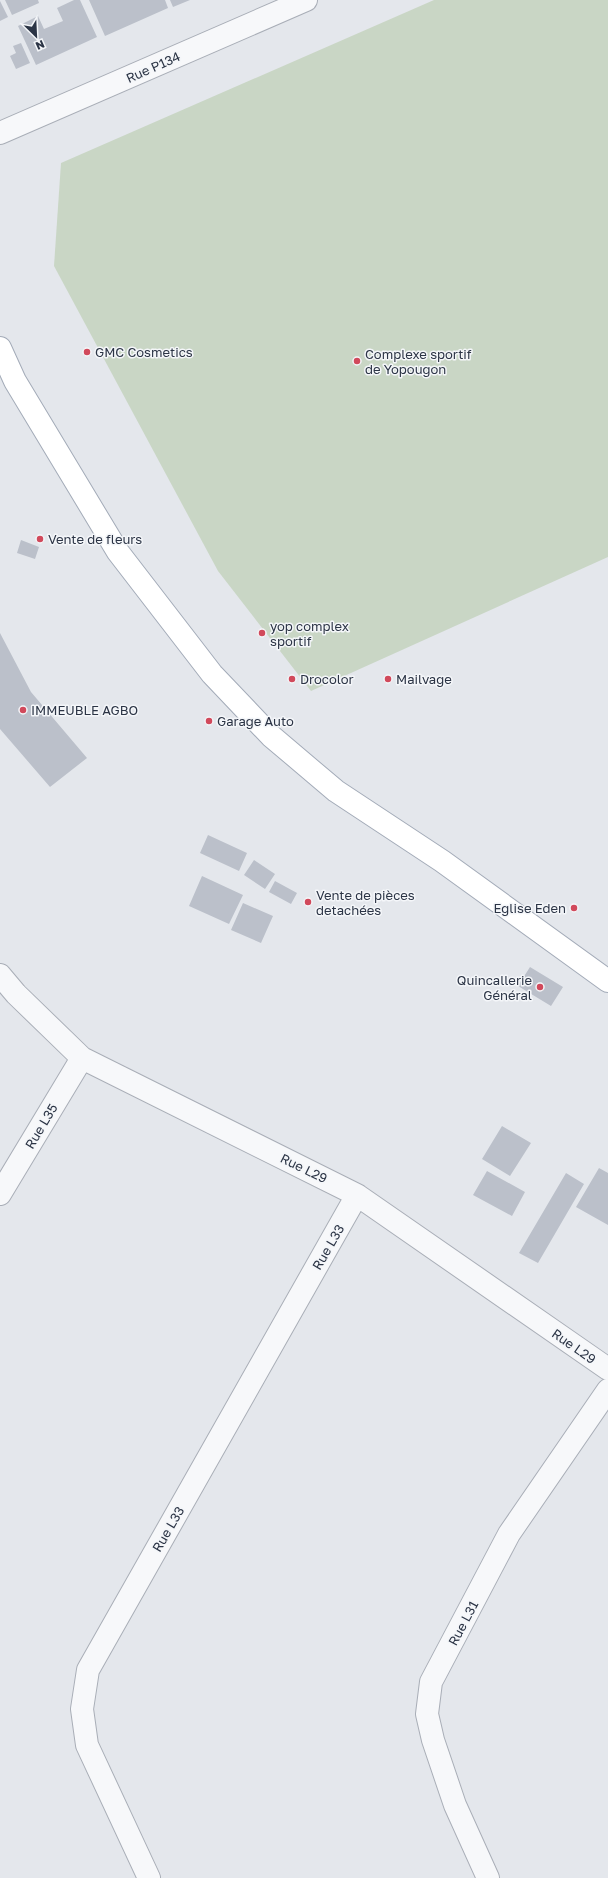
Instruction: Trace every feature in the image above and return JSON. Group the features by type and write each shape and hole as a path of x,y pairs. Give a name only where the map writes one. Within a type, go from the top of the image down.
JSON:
{"main road":[{"path":"0,348 7,380 118,552 212,674 271,736 336,791 442,861 608,981"}],"street":[{"name":"Rue P134","path":"0,133 306,0"},
{"name":"Rue L29","path":"0,975 16,994 82,1058 357,1195 608,1369"},
{"name":"Rue L35","path":"0,1194 82,1058"},
{"name":"Rue L33","path":"149,1878 87,1745 82,1709 88,1670 357,1195"},
{"name":"Rue L31","path":"488,1878 455,1805 433,1740 426,1714 431,1682 509,1534 608,1390"}],"green space":[{"name":"Complexe sportif de Yopougon","path":"434,0 608,0 608,557 311,691 218,571 54,266 61,163"}],"building":[{"path":"5,0 38,0 39,3 12,15"},
{"path":"74,0 80,0 97,37 36,65 18,26 38,16 44,29 63,21 57,8"},
{"path":"89,0 165,0 168,8 105,36"},
{"path":"170,0 190,0 173,7"},
{"path":"0,1 8,17 0,21"},
{"path":"21,43 30,63 16,69 10,56 16,53 13,46"},
{"path":"21,540 39,547 35,559 17,553"},
{"name":"IMMEUBLE AGBO","path":"0,633 31,692 87,758 50,787 0,729"},
{"path":"208,835 247,853 239,871 200,853"},
{"path":"254,860 275,874 265,889 244,875"},
{"path":"202,876 243,895 229,924 189,906"},
{"path":"275,881 297,893 291,904 269,892"},
{"path":"243,903 273,916 261,943 231,930"},
{"path":"530,967 563,987 551,1006 518,986"},
{"path":"502,1126 531,1143 510,1176 482,1159"},
{"path":"599,1168 608,1173 608,1225 576,1207"},
{"path":"487,1171 525,1192 512,1216 473,1195"},
{"path":"566,1173 584,1184 538,1263 519,1253"}],"place":[{"name":"GMC Cosmetics","path":"87,352"},
{"name":"Complexe sportif de Yopougon","path":"357,361"},
{"name":"Vente de fleurs","path":"40,539"},
{"name":"yop complex sportif","path":"262,633"},
{"name":"Drocolor","path":"292,679"},
{"name":"Mailvage","path":"388,679"},
{"name":"IMMEUBLE AGBO","path":"23,710"},
{"name":"Garage Auto","path":"209,721"},
{"name":"Vente de pièces detachées","path":"308,902"},
{"name":"Eglise Eden","path":"574,908"},
{"name":"Quincallerie Général","path":"540,987"}]}
